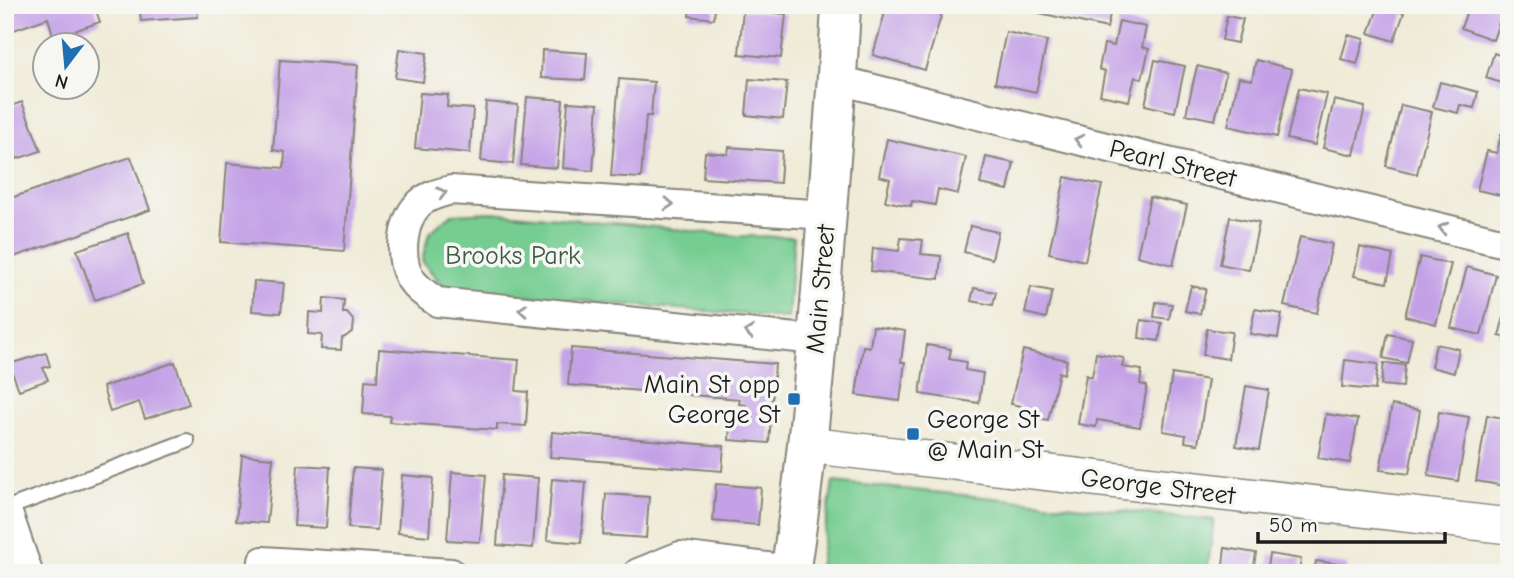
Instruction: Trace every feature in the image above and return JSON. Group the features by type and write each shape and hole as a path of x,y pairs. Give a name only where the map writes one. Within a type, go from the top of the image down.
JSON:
{"main road":[{"name":"Main Street","path":"791,572 817,340 838,80 841,5"},
{"path":"5,520 23,573"}],"street":[{"name":"Pearl Street","path":"838,80 1509,244"},
{"path":"817,340 438,302 420,290 408,275 404,243 411,216 419,204 431,195 451,190 827,215"},
{"name":"George Street","path":"807,445 1509,526"},
{"path":"638,573 680,556 791,572"},
{"path":"263,561 451,573"}],"lane":[{"path":"5,509 187,441"}],"green space":[{"name":"Brooks Park","path":"491,212 737,236 794,237 788,318 474,292 442,285 422,261 429,233 452,214"},
{"path":"833,482 1214,520 1207,573 818,573"}],"building":[{"path":"5,5 94,5 100,22 71,32 52,32 48,18 5,33"},
{"path":"139,5 197,5 198,17 141,21"},
{"path":"690,5 715,5 714,19 689,16"},
{"path":"887,5 944,6 925,70 873,55"},
{"path":"1037,5 1112,5 1107,28 1035,12"},
{"path":"1379,5 1404,13 1394,41 1369,33"},
{"path":"1469,5 1505,5 1493,40 1461,28"},
{"path":"743,10 786,14 781,58 739,54"},
{"path":"1227,16 1243,19 1237,43 1222,40"},
{"path":"1119,21 1146,27 1142,47 1149,49 1142,79 1135,77 1129,101 1100,95 1105,71 1099,69 1104,44 1114,46"},
{"path":"1006,32 1047,41 1036,92 995,83"},
{"path":"1348,35 1364,39 1357,64 1341,59"},
{"path":"399,49 427,53 423,82 395,78"},
{"path":"542,50 587,53 585,80 541,78"},
{"path":"1494,53 1509,59 1509,73 1505,84 1486,78"},
{"path":"280,60 358,65 344,251 221,242 227,163 284,168 285,152 273,150"},
{"path":"1155,60 1185,66 1175,112 1145,105"},
{"path":"1256,60 1292,69 1277,137 1228,126 1239,77 1252,80"},
{"path":"1197,66 1226,73 1215,120 1186,114"},
{"path":"619,79 654,82 651,116 646,116 641,178 611,176"},
{"path":"749,79 787,82 783,119 746,115"},
{"path":"1440,82 1478,92 1474,108 1460,105 1458,113 1433,107"},
{"path":"1299,88 1327,94 1315,145 1287,139"},
{"path":"420,93 448,95 447,107 473,109 470,153 415,148"},
{"path":"527,97 563,100 557,168 521,165"},
{"path":"1334,100 1365,107 1354,155 1323,148"},
{"path":"22,102 41,151 17,159 16,155 5,159 5,108"},
{"path":"486,102 518,105 513,164 481,161"},
{"path":"568,102 598,104 593,171 563,168"},
{"path":"1401,105 1432,112 1417,174 1386,166"},
{"path":"1501,134 1509,136 1509,197 1477,190 1487,151 1497,153"},
{"path":"887,139 966,157 958,194 938,189 935,205 912,201 911,206 885,201 890,179 879,176"},
{"path":"729,147 782,151 780,183 703,178 705,152 728,154"},
{"path":"131,157 150,210 5,260 5,200"},
{"path":"986,157 1014,163 1008,190 980,184"},
{"path":"1065,177 1102,185 1085,261 1049,253"},
{"path":"1150,197 1187,205 1173,265 1137,256"},
{"path":"1230,217 1259,223 1249,270 1220,264"},
{"path":"970,226 998,232 992,259 964,252"},
{"path":"128,233 143,284 95,300 77,250"},
{"path":"1300,237 1332,244 1317,313 1284,306"},
{"path":"901,238 923,240 921,254 941,256 939,279 871,271 873,248 899,251"},
{"path":"1360,247 1393,255 1387,283 1354,276"},
{"path":"1420,257 1451,264 1436,324 1405,316"},
{"path":"1467,267 1496,275 1481,335 1451,328"},
{"path":"254,281 284,283 281,313 252,311"},
{"path":"1191,286 1206,289 1200,314 1185,311"},
{"path":"1031,287 1052,291 1046,318 1025,313"},
{"path":"974,288 996,292 993,305 971,301"},
{"path":"324,298 344,300 343,313 347,313 354,321 353,331 342,338 341,350 321,349 322,335 308,334 309,312 323,313"},
{"path":"1509,301 1509,338 1499,336"},
{"path":"1156,302 1172,304 1169,319 1154,317"},
{"path":"1255,309 1282,314 1278,338 1250,334"},
{"path":"1141,320 1162,323 1159,341 1139,338"},
{"path":"873,326 905,331 901,362 905,362 900,401 856,395 863,346 870,347"},
{"path":"1207,329 1232,332 1228,359 1203,355"},
{"path":"1388,334 1412,339 1407,363 1383,358"},
{"path":"1436,344 1459,349 1454,373 1431,367"},
{"path":"927,345 951,349 949,359 966,362 965,370 983,373 979,403 920,394"},
{"path":"571,348 775,364 769,443 729,440 730,424 739,424 739,417 745,418 746,405 739,404 740,399 568,385"},
{"path":"379,349 519,360 516,391 528,392 526,426 497,424 497,430 389,422 390,416 363,414 365,380 377,381"},
{"path":"1023,350 1067,360 1064,374 1059,372 1048,420 1020,414 1021,406 1011,404"},
{"path":"46,353 50,366 43,368 48,380 19,390 9,364"},
{"path":"1096,353 1124,358 1122,367 1142,370 1140,384 1147,386 1140,427 1097,420 1096,427 1078,424 1086,375 1092,377"},
{"path":"1345,360 1378,364 1375,390 1342,387"},
{"path":"175,362 189,404 145,419 139,402 110,412 103,387"},
{"path":"1384,363 1405,365 1403,387 1381,385"},
{"path":"1172,374 1208,380 1198,444 1185,442 1186,435 1163,431"},
{"path":"1246,386 1269,390 1259,450 1236,446"},
{"path":"1392,405 1420,410 1409,474 1380,470"},
{"path":"1439,412 1469,417 1458,481 1428,476"},
{"path":"1326,414 1358,419 1350,463 1318,458"},
{"path":"1487,415 1509,419 1509,463 1505,486 1476,481"},
{"path":"552,432 724,446 722,471 550,457"},
{"path":"242,455 273,458 267,523 236,521"},
{"path":"298,465 330,467 326,528 294,526"},
{"path":"353,468 382,470 377,530 348,528"},
{"path":"452,472 486,475 480,542 447,540"},
{"path":"402,475 433,478 429,536 398,533"},
{"path":"502,475 538,478 533,548 497,545"},
{"path":"552,479 586,482 581,543 547,540"},
{"path":"716,484 761,488 758,525 713,521"},
{"path":"606,494 649,497 646,538 603,535"},
{"path":"1225,548 1256,553 1253,573 1222,573"},
{"path":"1270,554 1301,559 1299,573 1267,573"},
{"path":"1316,561 1347,565 1346,573 1314,573"},
{"path":"1089,568 1129,571 1129,573 1089,573"}],"place":[{"name":"Main St opp George St","path":"794,399"},
{"name":"George St @ Main St","path":"913,434"}]}
